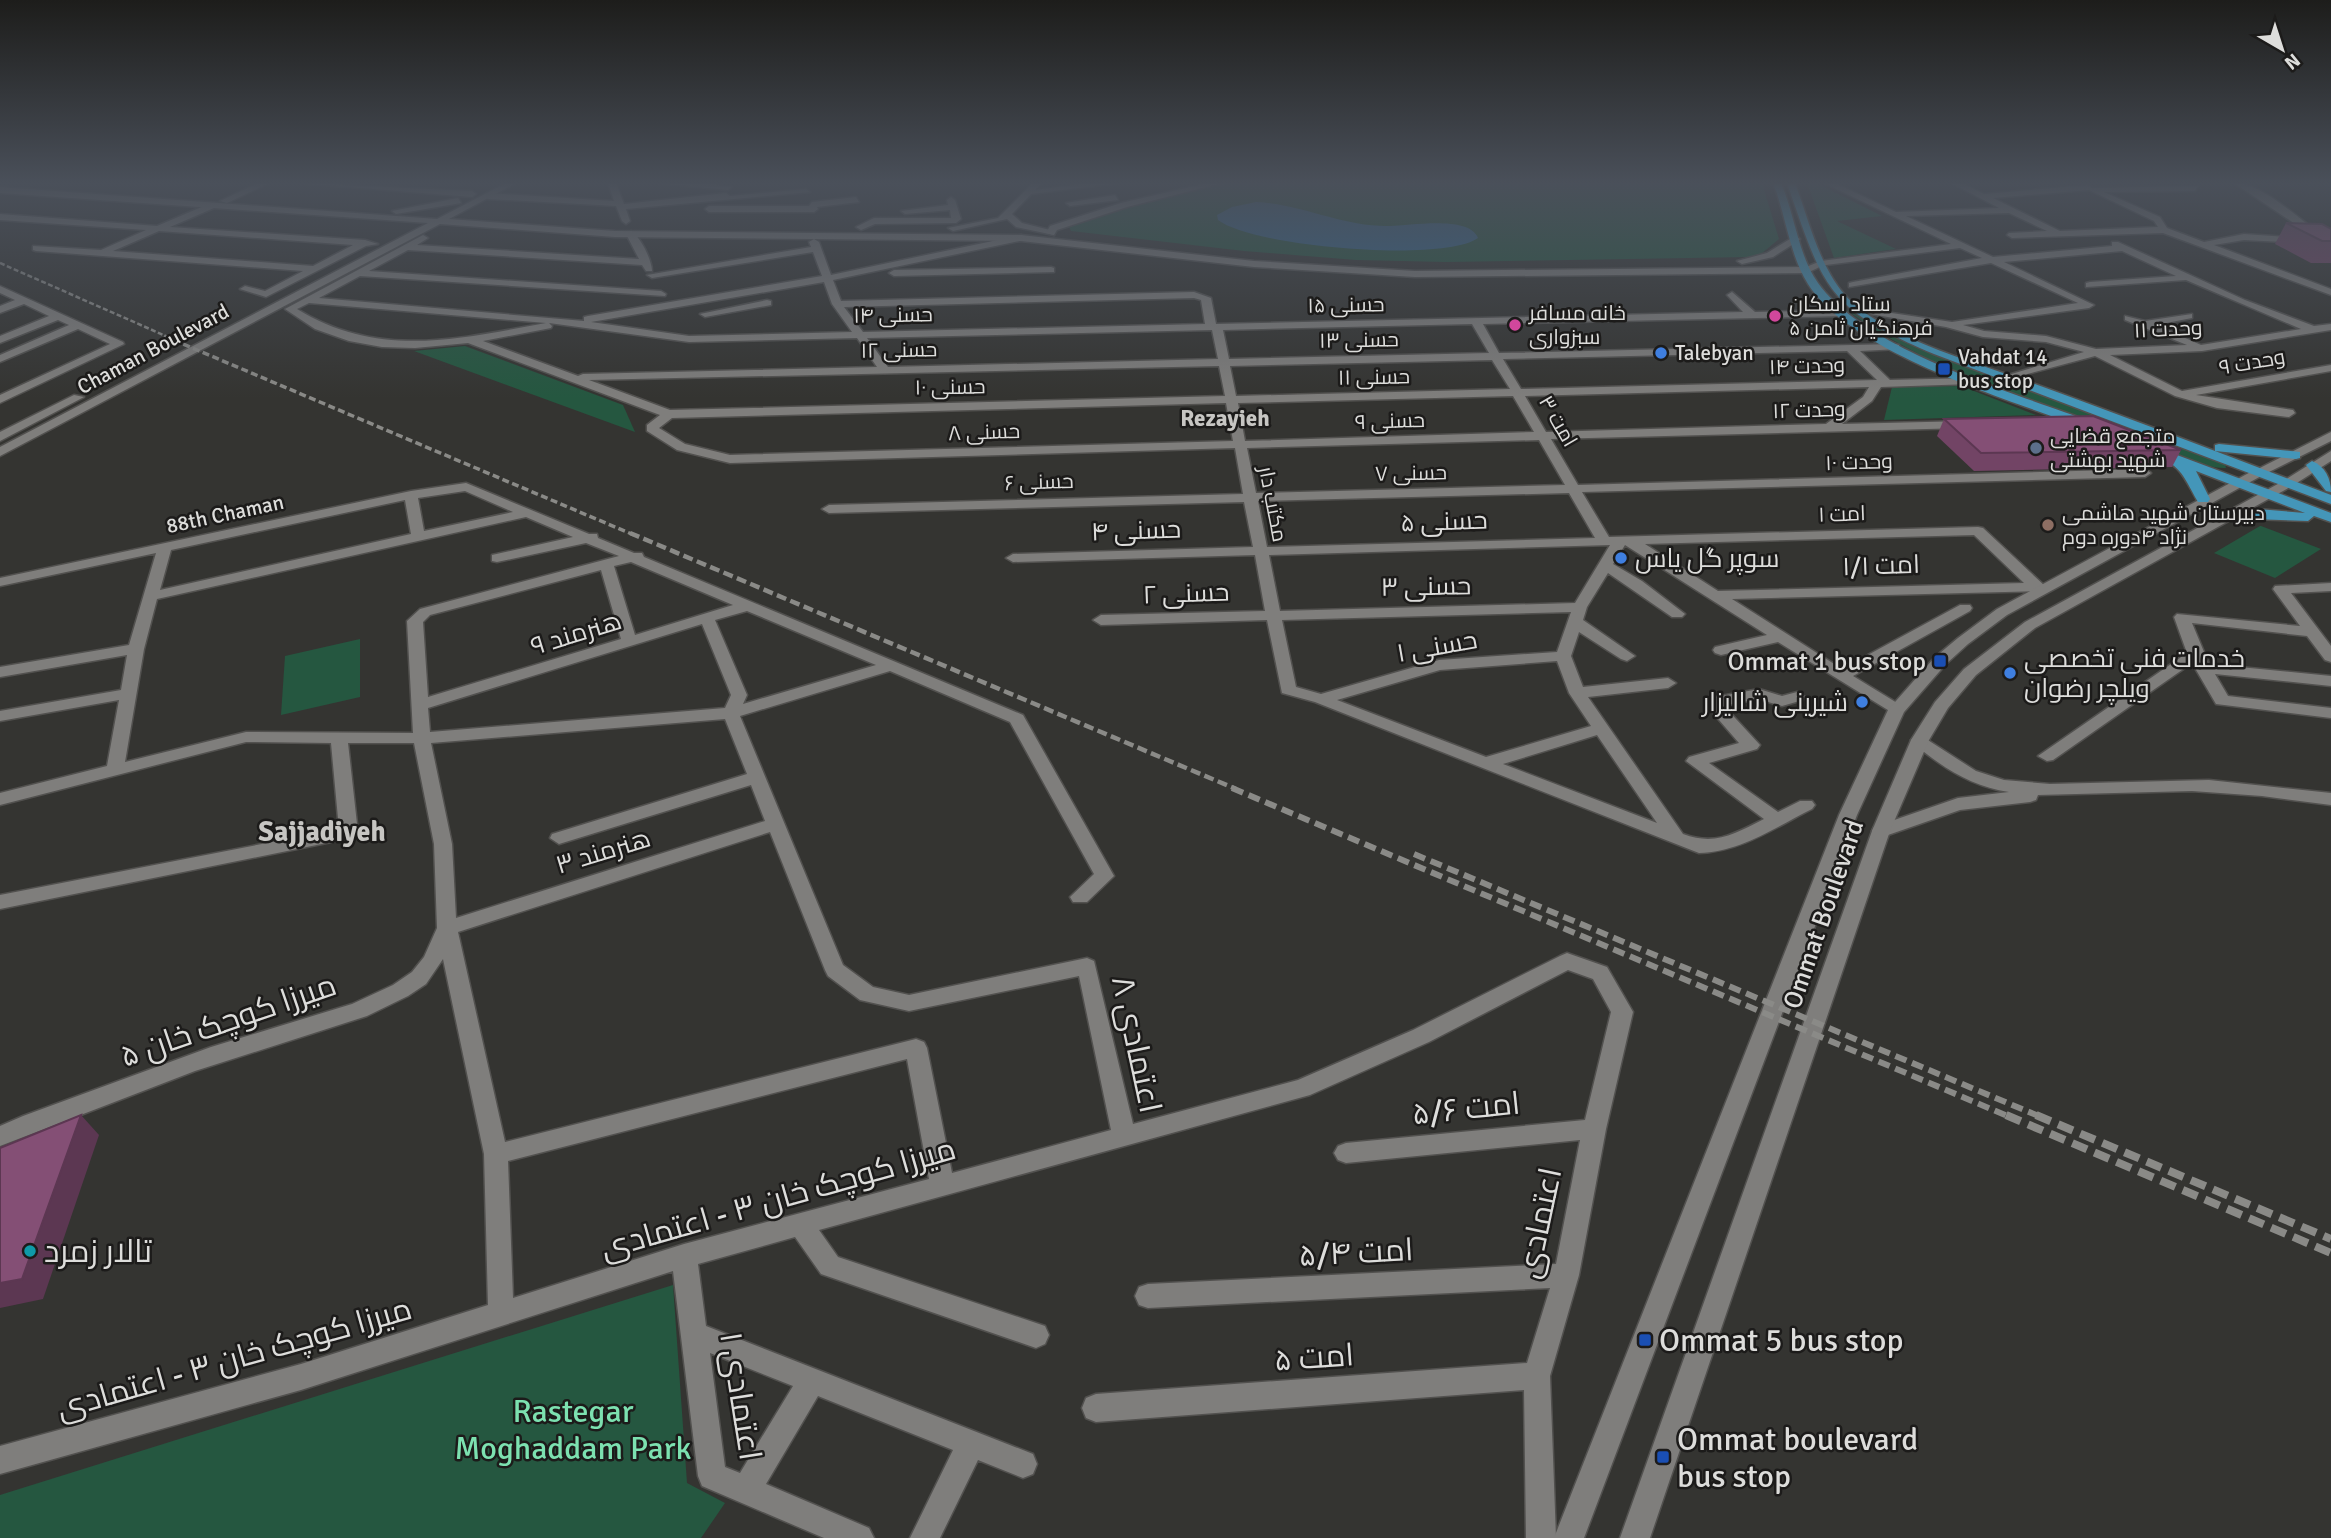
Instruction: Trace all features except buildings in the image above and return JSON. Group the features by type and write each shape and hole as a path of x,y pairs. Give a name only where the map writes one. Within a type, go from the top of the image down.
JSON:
{"main road":[{"path":"1801,255 1814,285 1842,313 1895,347 1972,381 2101,429"},
{"path":"1818,255 1843,299 1892,330 1950,356 2331,500"},
{"path":"2179,441 2249,453 2295,455"},
{"path":"2135,443 2331,519"},
{"path":"2169,456 2193,475 2203,499"},
{"path":"2312,465 2331,488"},
{"path":"2227,515 2281,514 2331,519"}],"street":[{"path":"126,255 316,269"},
{"path":"245,289 266,294 346,255"},
{"name":"Chaman Boulevard","path":"0,437 348,255"},
{"name":"Chaman Boulevard","path":"0,452 382,255"},
{"path":"393,255 290,309 310,325 361,341 418,345 471,340 858,273 937,255"},
{"path":"531,255 646,262"},
{"path":"642,255 666,305"},
{"path":"652,275 766,255"},
{"path":"818,255 837,304 885,370"},
{"path":"1172,255 1255,264 1415,274 1755,269 1902,255"},
{"path":"1240,255 1403,266 1746,261 1805,266"},
{"path":"1746,261 1770,255"},
{"path":"1947,324 2089,305 1977,255"},
{"path":"1853,285 1989,260 2047,255"},
{"path":"2137,255 2186,278 2314,330"},
{"path":"2227,255 2331,292"},
{"path":"1746,261 1759,265 1755,269"},
{"path":"1755,269 1792,276 1814,285"},
{"path":"858,273 1051,271"},
{"path":"359,273 661,294"},
{"path":"2090,285 2186,278"},
{"path":"0,289 115,342"},
{"path":"726,295 735,309"},
{"name":"مکتب دار","path":"978,316 1194,295 1206,298 1231,400 1288,690 1321,699"},
{"path":"1732,295 1752,315"},
{"path":"0,310 24,300"},
{"path":"309,300 571,322"},
{"path":"705,314 766,303"},
{"path":"837,304 978,316"},
{"path":"1858,310 1947,324 1983,334 2046,339 2096,352 2179,394 2217,404 2289,413"},
{"name":"حسنی ۱۵","path":"1214,327 1842,313"},
{"path":"0,340 58,316"},
{"name":"حسنی ۱۴","path":"571,322 689,339 860,335 978,316 1214,327"},
{"path":"2144,324 2188,316"},
{"path":"2129,318 2202,348"},
{"name":"امت ۳","path":"1476,321 1574,490 1618,541 1717,595 1896,710"},
{"path":"0,359 78,325"},
{"name":"وحدت ۱۱","path":"2009,378 2096,352 2202,348 2330,327"},
{"path":"471,340 669,414"},
{"path":"0,392 115,342"},
{"path":"0,400 115,342"},
{"name":"حسنی ۱۳","path":"1223,362 1895,347"},
{"path":"1827,429 1868,399 1883,383 1850,348"},
{"name":"حسنی ۱۲","path":"575,377 1223,362"},
{"name":"وحدت ۹","path":"2179,394 2331,368"},
{"name":"وحدت ۱۴","path":"1517,393 1972,381"},
{"name":"حسنی ۱۱","path":"1231,400 1517,393"},
{"name":"حسنی ۱۰","path":"669,414 1231,400"},
{"name":"حسنی ۸","path":"669,414 651,428 681,447 730,458 1240,444"},
{"path":"2046,422 2078,421"},
{"name":"وحدت ۱۲","path":"1542,436 1978,424"},
{"name":"حسنی ۹","path":"1240,444 1542,436"},
{"name":"Ommat Boulevard","path":"1569,1538 1843,827 1896,710 1940,661 1963,641 2040,587 2203,499 2331,436"},
{"name":"Ommat Boulevard","path":"1635,1538 1881,831 1920,740 1941,706 1970,673 2030,625 2287,483 2331,455"},
{"name":"وحدت ۱۰","path":"1574,490 2145,473"},
{"name":"88th Chaman","path":"0,582 458,486 526,513"},
{"name":"حسنی ۷","path":"1250,498 1574,490"},
{"path":"411,495 418,537"},
{"name":"حسنی ۶","path":"829,509 1250,498"},
{"path":"150,596 526,513 592,537 746,606 1017,719 1104,876 1080,897"},
{"name":"امت ۱","path":"1618,541 1978,531 2040,587"},
{"path":"497,558 592,537"},
{"path":"1618,541 1607,566 1578,615 1563,656 1577,694 1676,838"},
{"name":"حسنی ۵","path":"1261,551 1618,541"},
{"path":"115,769 136,649 164,549"},
{"name":"حسنی ۴","path":"1013,558 1261,551"},
{"path":"501,1314 496,1154 447,928 443,844 422,738 417,616 637,556"},
{"path":"606,564 631,642"},
{"path":"1607,566 1637,584 1677,614"},
{"name":"امت ۱/۱","path":"1717,595 2040,587"},
{"path":"2331,587 2280,589 2331,657"},
{"name":"هنرمند ۹","path":"420,705 746,606"},
{"path":"1842,675 1965,608"},
{"name":"حسنی ۳","path":"1273,614 1578,615"},
{"name":"حسنی ۲","path":"1101,620 1273,614"},
{"path":"1578,615 1627,656"},
{"path":"2312,632 2182,617 2199,661 2221,700 2331,713"},
{"path":"707,618 739,695 731,713 775,824"},
{"path":"1721,650 1783,636"},
{"path":"0,672 136,649"},
{"name":"حسنی ۱","path":"1321,699 1439,665 1563,656"},
{"path":"2047,756 2199,661 2331,681"},
{"path":"0,800 246,737 422,738 731,713 891,666"},
{"path":"1577,694 1668,683"},
{"path":"0,716 128,694"},
{"path":"1776,819 1695,761 1751,744 1714,705 1716,702 1759,694 1782,701 1797,697"},
{"path":"1321,699 1699,847 1709,847 1753,831 1806,805"},
{"path":"1486,763 1602,728"},
{"path":"0,902 349,833 339,738"},
{"path":"1920,740 1946,761 2003,786 2095,789"},
{"path":"559,838 757,777"},
{"path":"1881,831 1958,804 2095,789 2193,785 2331,799"},
{"name":"هنرمند ۳","path":"447,928 775,824"},
{"name":"اعتمادی ۸","path":"775,824 835,970 867,994 909,1003 1087,966 1124,1135"},
{"name":"میرزا کوچک خان ۵","path":"0,1136 50,1114 248,1044 368,1006 421,977 432,962 447,928"},
{"name":"اعتمادی","path":"1541,1538 1537,1376 1566,1275 1594,1129 1622,1012 1600,973 1567,961 1559,963"},
{"name":"میرزا کوچک خان ۳ - اعتمادی","path":"0,1460 301,1377 684,1256 1302,1088 1421,1036 1559,963"},
{"path":"496,1154 916,1048 942,1185"},
{"name":"امت ۵/۶","path":"1346,1153 1594,1129"},
{"path":"800,1224 830,1266 1036,1335"},
{"name":"اعتمادی ۱","path":"684,1256 712,1476 859,1538"},
{"name":"امت ۵/۴","path":"1148,1296 1566,1275"},
{"path":"695,1334 1023,1464"},
{"name":"امت ۵","path":"1096,1408 1537,1376"},
{"path":"747,1490 812,1380"},
{"path":"925,1538 971,1443"}],"green space":[{"path":"1291,255 1758,255 1446,262 1356,260"},
{"path":"1833,255 1856,255 1834,258"},
{"path":"1844,308 1884,331 1945,359 2225,464 2226,468 2196,462 1949,369 1877,331"},
{"path":"465,346 623,405 635,432 414,351"},
{"path":"1961,386 2036,415 1884,420 1892,387"},
{"path":"2260,526 2321,549 2275,578 2214,553"},
{"path":"360,639 360,697 281,715 285,656"},
{"name":"Rastegar Moghaddam Park","path":"673,1285 687,1483 725,1503 701,1538 0,1538 0,1495"}],"railway":[{"path":"0,263 168,337"},
{"path":"164,336 634,535"},
{"path":"630,533 1236,789"},
{"path":"1232,788 2010,1117"},
{"path":"1414,854 2041,1117"},
{"path":"2006,1115 2331,1253"},
{"path":"2036,1115 2331,1239"}],"place":[{"name":"ستاد اسکان فرهنگیان ثامن ۵","path":"1775,316"},
{"name":"خانه مسافر سبزواری","path":"1515,325"},
{"name":"Talebyan","path":"1661,353"},
{"name":"Vahdat 14 bus stop","path":"1944,369"},
{"name":"متجمع قضایی شهید بهشتی","path":"2036,448"},
{"name":"دبیرستان شهید هاشمی نژاد ۴دوره دوم","path":"2048,525"},
{"name":"سوپر گل یاس","path":"1621,558"},
{"name":"Ommat 1 bus stop","path":"1940,661"},
{"name":"خدمات فنی تخصصی ویلچر رضوان","path":"2010,673"},
{"name":"شیرینی شالیزار","path":"1862,702"},
{"name":"تالار زمرد","path":"30,1251"},
{"name":"Ommat 5 bus stop","path":"1645,1340"},
{"name":"Ommat boulevard bus stop","path":"1663,1457"}],"district":[{"name":"Rezayieh","path":"1225,418"},
{"name":"Sajjadiyeh","path":"322,831"}]}
